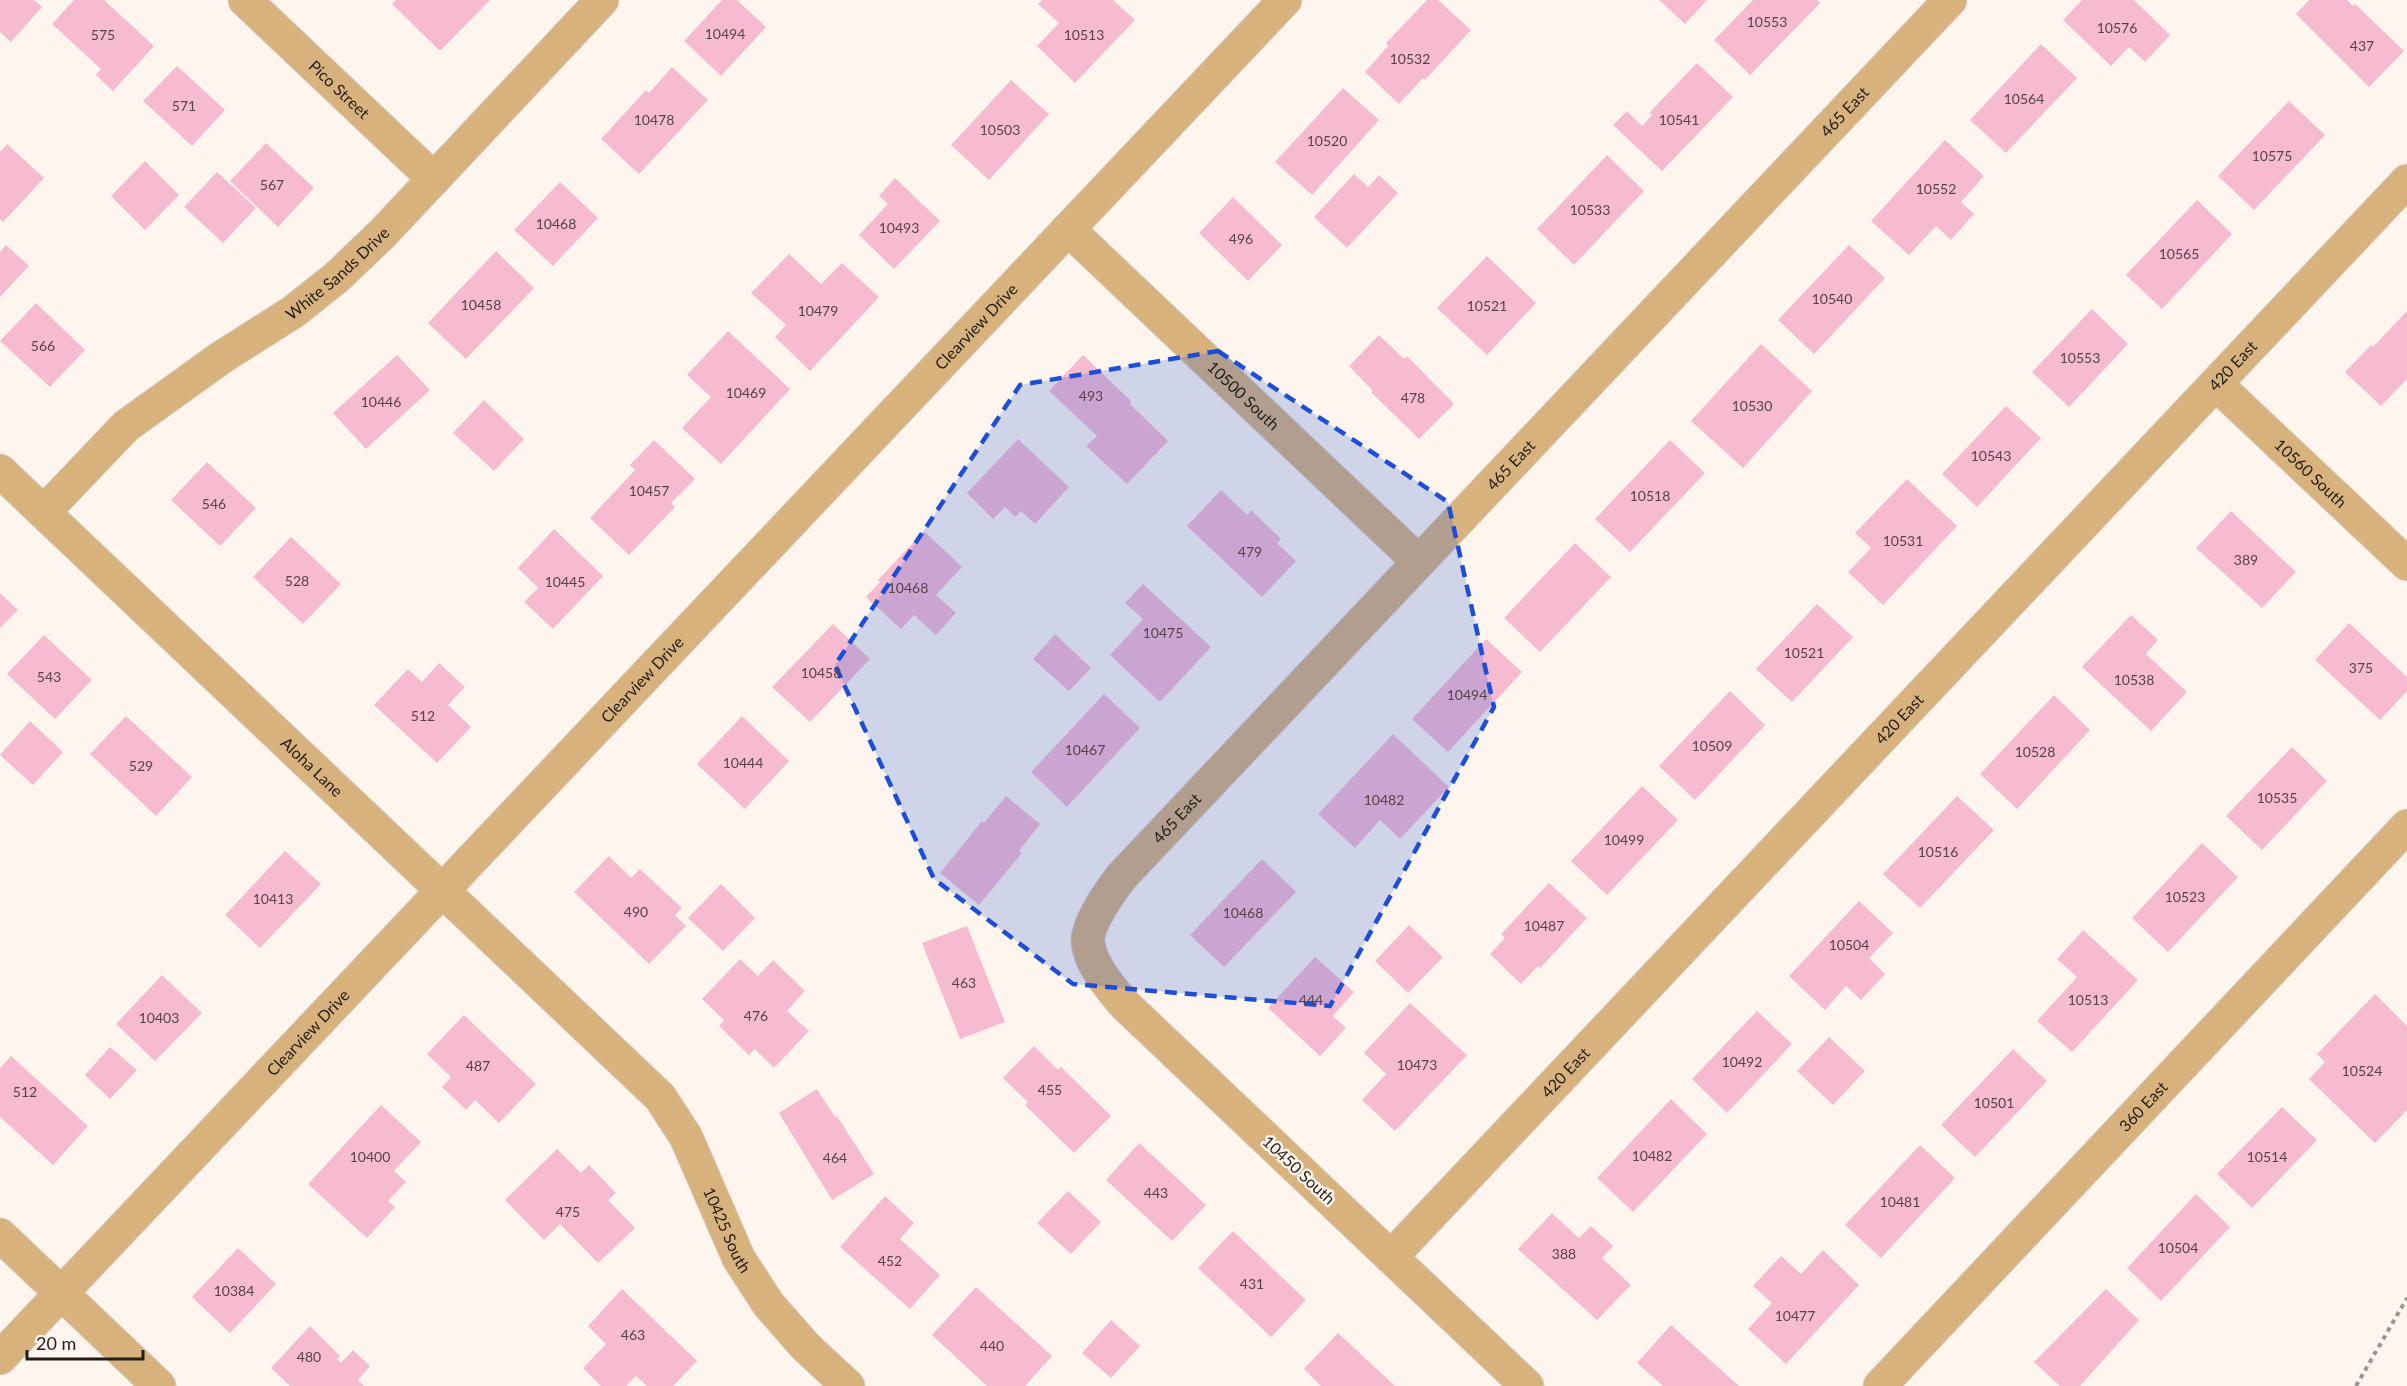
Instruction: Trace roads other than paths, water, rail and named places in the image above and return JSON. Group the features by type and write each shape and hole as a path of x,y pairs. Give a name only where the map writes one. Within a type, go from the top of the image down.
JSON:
{"street":[{"name":"Pico Street","path":"244,0 434,179"},
{"name":"White Sands Drive","path":"44,512 126,426 222,357 293,312 337,277 383,233 602,0"},
{"name":"Clearview Drive","path":"0,1358 1285,0"},
{"name":"465 East","path":"1088,942 1095,919 1107,896 1122,876 1950,0"},
{"name":"420 East","path":"1390,1257 2407,181"},
{"name":"10500 South","path":"1068,229 1419,562"},
{"name":"10560 South","path":"2216,384 2407,564"},
{"name":"Aloha Lane","path":"0,471 625,1062"},
{"name":"360 East","path":"1880,1386 2407,826"},
{"name":"10450 South","path":"1088,942 1095,963 1108,985 1124,1004 1527,1386"},
{"name":"10425 South","path":"625,1062 660,1096 686,1137 739,1259 769,1305 806,1347 848,1386"},
{"path":"0,1235 159,1386"}]}
